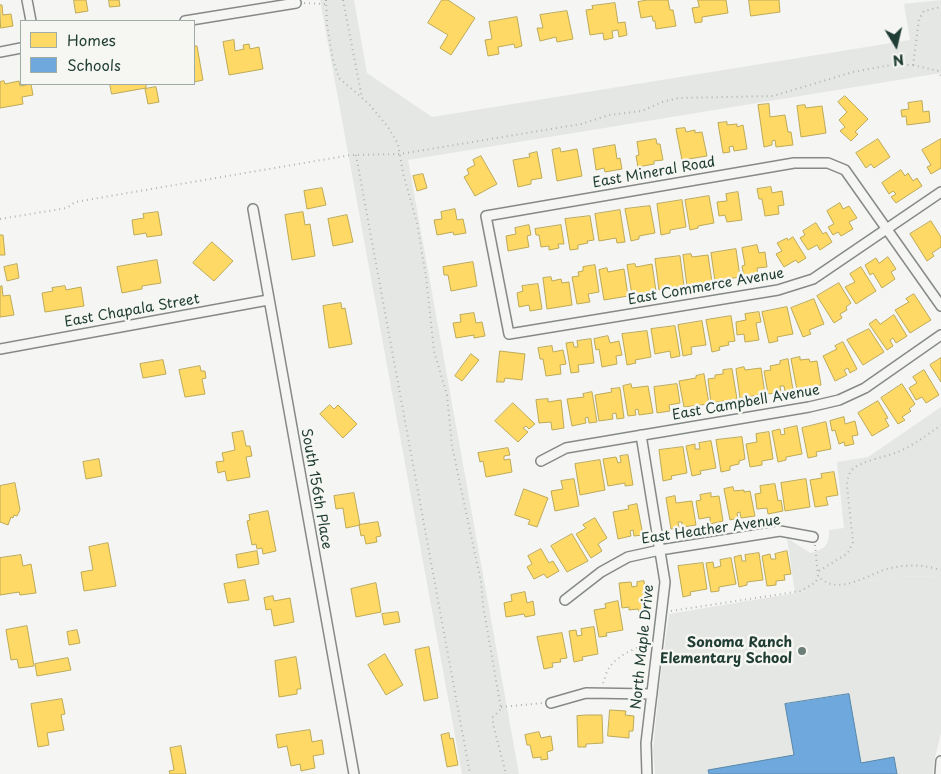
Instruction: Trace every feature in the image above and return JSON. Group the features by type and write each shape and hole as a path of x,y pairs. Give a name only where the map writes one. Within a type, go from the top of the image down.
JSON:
{"street":[{"path":"27,0 31,20"},
{"path":"191,20 296,3"},
{"path":"0,52 20,48"},
{"name":"East Mineral Road","path":"509,334 486,216 794,163 828,163 845,170 887,228"},
{"name":"East Commerce Avenue","path":"509,334 778,290 813,279 941,192"},
{"name":"South 156th Place","path":"253,209 354,774"},
{"path":"887,228 941,306"},
{"name":"East Chapala Street","path":"0,349 268,300"},
{"name":"East Campbell Avenue","path":"540,461 566,448 809,407 839,400 865,388 941,335"},
{"name":"North Maple Drive","path":"641,435 665,582 646,743 648,774"},
{"name":"East Heather Avenue","path":"565,600 601,572 628,557 660,550 780,531 813,537"},
{"path":"551,703 586,694 652,694"},
{"path":"940,774 941,762"}],"path":[{"path":"326,0 327,25 333,60 339,78 369,104 395,137 417,223 426,277 434,351 447,396 452,446 480,582 501,709 493,717 493,724 506,774"},
{"path":"343,0 362,98"},
{"path":"296,3 326,4"},
{"path":"912,65 919,19 924,11 941,7"},
{"path":"0,219 67,208 75,202 84,200 356,155 400,154 581,124 609,115 642,111 662,102 679,98 772,96 852,72 890,65 912,65 938,71 941,76"},
{"path":"356,155 470,774"},
{"path":"819,571 848,553 853,542 847,486 851,471 898,452 922,439 941,425"},
{"path":"661,611 801,591 816,582 818,576 819,571 813,537"},
{"path":"818,576 825,582 839,585 862,579 888,568 905,565 925,565 941,570"},
{"path":"599,693 609,668 617,661 638,647 658,643"},
{"path":"500,707 551,703"}],"shaded area":[{"path":"320,0 354,0 367,73 432,117 910,40 904,4 941,0 941,73 408,160 519,774 462,774"},
{"path":"941,407 941,577 898,576 795,593 787,538 810,553 825,546 829,530 844,528 837,462 868,457"},
{"name":"Sonoma Ranch Elementary School","path":"898,576 941,577 941,733 933,774 655,774 653,750 669,614"}],"building: Homes":[{"path":"74,0 86,0 88,11 76,13"},
{"path":"109,0 119,0 120,6 110,7"},
{"path":"442,0 448,0 475,18 451,55 440,48 448,35 428,23"},
{"path":"668,0 670,10 673,10 676,26 656,29 652,16 641,18 638,2"},
{"path":"698,0 726,0 728,13 702,17 702,22 695,23 692,8 699,7"},
{"path":"749,0 779,0 780,12 751,16"},
{"path":"615,3 618,23 625,22 627,35 619,37 618,30 612,31 613,38 604,40 603,33 590,35 586,10 593,9 592,6"},
{"path":"0,5 2,5 3,15 11,14 13,26 1,28"},
{"path":"567,11 573,39 557,42 556,37 540,41 537,28 543,28 540,15"},
{"path":"517,17 522,46 515,48 514,44 498,47 499,54 488,56 485,40 492,39 489,22"},
{"path":"234,40 235,51 244,49 243,45 249,44 250,49 259,47 263,69 229,75 223,42"},
{"path":"195,46 197,46 203,80 195,82"},
{"path":"4,81 5,84 19,81 20,86 31,85 33,95 22,97 23,104 0,108 0,82"},
{"path":"110,85 146,85 146,88 112,94"},
{"path":"156,87 159,102 148,104 145,89"},
{"path":"845,96 868,119 855,132 858,134 851,141 840,131 845,127 839,120 847,112 838,102"},
{"path":"922,101 923,112 929,111 930,122 907,125 906,116 902,117 901,110 909,109 908,103"},
{"path":"769,104 770,117 785,115 793,145 776,147 775,140 772,141 772,145 764,147 758,105"},
{"path":"805,105 806,108 822,106 826,133 801,137 797,106"},
{"path":"727,122 727,125 737,124 737,127 743,125 747,149 734,151 733,146 729,147 730,152 723,153 718,123"},
{"path":"685,128 686,132 695,130 695,133 702,132 707,156 682,160 676,129"},
{"path":"656,139 657,144 660,144 663,160 638,167 636,156 639,155 637,142"},
{"path":"878,139 890,157 874,168 871,164 866,168 856,153"},
{"path":"941,139 941,168 931,174 927,167 931,165 922,150"},
{"path":"615,145 617,159 620,158 622,169 605,172 604,168 596,170 593,149"},
{"path":"560,148 561,152 577,149 582,176 557,181 552,150"},
{"path":"537,152 542,178 531,180 531,184 518,187 513,160 530,157 529,154"},
{"path":"481,156 497,184 475,196 464,177 469,174 467,169 475,165 473,160"},
{"path":"901,170 905,176 908,173 913,181 917,178 922,186 896,203 891,197 896,194 893,191 889,194 882,183"},
{"path":"423,174 427,188 417,191 413,176"},
{"path":"771,187 772,193 782,191 784,205 778,206 779,214 765,216 762,199 759,199 757,189"},
{"path":"322,188 326,205 307,209 304,191"},
{"path":"738,192 742,220 727,222 725,215 719,216 717,202 727,201 726,194"},
{"path":"709,196 714,223 698,226 698,228 690,230 685,200"},
{"path":"682,200 686,227 670,230 670,233 661,235 657,204"},
{"path":"840,203 843,209 849,206 857,218 849,222 853,229 841,236 838,232 833,235 828,227 834,224 827,211"},
{"path":"650,206 655,233 639,236 639,239 631,241 625,209"},
{"path":"455,209 457,220 463,219 466,233 454,235 453,232 437,235 434,220 442,219 441,212"},
{"path":"620,210 625,242 617,243 616,238 599,241 595,214"},
{"path":"158,212 162,235 147,237 146,233 134,235 132,220 144,218 143,214"},
{"path":"303,212 305,225 310,224 315,256 292,260 285,215"},
{"path":"347,215 353,242 333,246 328,219"},
{"path":"590,216 594,240 578,245 578,249 570,250 565,219"},
{"path":"931,221 941,237 941,247 932,253 934,256 927,261 910,234"},
{"path":"816,223 823,234 826,232 832,242 820,250 817,245 808,250 800,238 805,235 803,231"},
{"path":"529,225 531,235 527,236 529,247 508,251 506,236 516,234 515,228"},
{"path":"561,225 564,244 558,244 559,248 549,250 549,246 541,247 539,235 536,235 535,229"},
{"path":"0,235 3,235 5,255 0,255"},
{"path":"793,237 806,258 798,263 796,260 784,267 776,254 782,251 777,243"},
{"path":"212,242 233,261 214,281 193,263"},
{"path":"757,245 759,253 765,252 767,267 757,268 758,274 744,277 742,266 745,265 742,248"},
{"path":"736,249 740,277 715,281 711,253"},
{"path":"691,254 692,257 708,255 712,282 687,286 683,255"},
{"path":"680,256 684,286 659,290 655,259"},
{"path":"888,257 896,269 891,272 895,279 882,288 873,273 870,275 865,265 876,258 879,263"},
{"path":"157,260 161,283 142,286 142,289 122,293 117,267"},
{"path":"473,262 477,286 451,291 448,275 444,275 443,267"},
{"path":"17,264 19,278 7,281 4,267"},
{"path":"635,264 636,267 652,264 656,291 632,295 627,265"},
{"path":"595,265 599,292 588,294 590,302 577,304 572,277 579,276 578,272 583,271 583,267"},
{"path":"861,267 876,291 856,304 845,287 855,282 850,274"},
{"path":"607,268 608,272 624,269 628,296 604,300 599,270"},
{"path":"551,277 552,281 561,279 562,283 569,282 572,305 547,309 543,278"},
{"path":"839,283 851,303 846,307 847,310 840,314 842,318 834,323 817,296"},
{"path":"538,284 542,309 530,311 529,305 519,307 517,293 523,291 522,286"},
{"path":"2,286 3,296 10,295 14,315 0,317 0,287"},
{"path":"65,286 66,290 81,287 84,306 45,312 42,293 53,291 52,288"},
{"path":"914,294 931,320 910,333 895,310 909,302 906,299"},
{"path":"814,299 824,324 809,330 811,334 803,337 791,308"},
{"path":"341,303 342,309 345,308 352,344 329,348 323,306"},
{"path":"787,307 793,334 777,337 778,341 769,343 762,312"},
{"path":"759,312 761,322 756,323 759,340 745,342 744,334 737,335 736,322 746,320 745,314"},
{"path":"474,313 476,323 482,322 485,336 474,338 474,335 456,338 453,323 461,322 460,315"},
{"path":"894,315 907,336 896,343 893,338 890,340 893,346 887,350 869,324 876,319 880,324"},
{"path":"731,316 735,341 728,342 729,345 719,347 720,350 712,352 706,320"},
{"path":"702,321 706,345 691,347 692,354 683,356 678,325"},
{"path":"675,326 680,356 671,358 670,351 655,354 651,329"},
{"path":"869,329 884,352 863,365 847,340"},
{"path":"647,331 651,357 635,360 636,363 627,365 622,334"},
{"path":"608,336 610,343 619,341 622,355 616,356 617,364 602,367 599,349 596,350 594,339"},
{"path":"591,339 594,363 578,365 579,372 571,373 566,343 573,342 574,347 578,347 577,341"},
{"path":"843,342 857,369 850,373 848,368 844,370 847,375 835,381 823,356 837,349 835,346"},
{"path":"552,346 553,352 563,350 566,364 560,365 561,374 546,376 543,359 540,359 538,348"},
{"path":"500,351 525,354 522,380 505,378 504,382 497,382"},
{"path":"471,354 479,360 462,381 455,376"},
{"path":"800,357 800,360 809,359 810,362 817,361 821,385 797,390 791,359"},
{"path":"941,358 941,382 930,365"},
{"path":"788,359 793,390 785,391 784,386 780,386 781,392 768,394 764,371 771,370 770,366 780,364 780,361"},
{"path":"163,360 166,374 143,378 140,364"},
{"path":"200,366 201,371 205,371 206,378 202,379 205,394 185,397 179,370"},
{"path":"744,367 745,370 761,368 765,394 740,398 736,369"},
{"path":"732,369 737,399 711,403 708,379 715,378 715,375 723,374 723,370"},
{"path":"924,370 939,395 926,403 922,397 916,400 909,388 917,383 913,377"},
{"path":"704,374 709,404 684,407 679,381 696,378 696,376"},
{"path":"631,384 632,388 648,386 653,413 639,415 638,409 635,410 636,415 628,416 623,386"},
{"path":"677,384 680,403 669,405 670,411 657,413 654,387"},
{"path":"902,384 915,404 909,409 911,411 902,417 905,420 898,424 881,398"},
{"path":"620,388 624,418 617,419 616,413 612,414 613,419 599,421 595,395 612,392 611,389"},
{"path":"592,392 597,422 589,423 588,417 585,418 586,423 572,426 567,399 584,397 583,394"},
{"path":"548,399 548,402 561,400 564,428 552,430 551,422 539,423 536,400"},
{"path":"878,401 888,418 885,419 889,426 872,436 858,413"},
{"path":"513,403 535,424 529,429 526,426 523,428 528,432 518,442 495,421"},
{"path":"330,405 334,409 338,405 357,424 343,438 320,414"},
{"path":"844,417 845,424 855,421 858,435 852,436 854,444 845,446 844,442 839,444 835,430 832,431 830,421"},
{"path":"826,422 831,449 816,452 817,456 808,458 802,428"},
{"path":"797,426 802,454 786,457 786,460 778,462 772,431 780,429 781,435 785,434 784,429"},
{"path":"243,431 246,446 250,446 252,456 246,457 250,477 227,481 225,471 218,473 216,462 224,461 222,453 235,450 232,433"},
{"path":"769,432 773,459 762,461 762,465 750,467 746,444 757,442 756,434"},
{"path":"742,437 745,459 739,461 739,464 730,466 730,470 721,472 716,440"},
{"path":"711,441 716,468 700,471 701,474 692,476 686,446 695,444 695,449 700,449 699,443"},
{"path":"683,447 687,473 671,476 672,479 663,481 659,450"},
{"path":"508,448 510,455 504,456 504,460 510,459 512,472 486,477 483,461 480,462 478,453"},
{"path":"628,455 633,485 625,486 625,483 608,486 603,459 616,457 618,463 621,462 620,456"},
{"path":"99,459 102,476 86,479 83,462"},
{"path":"600,460 605,490 580,495 575,464"},
{"path":"834,472 838,495 826,497 828,505 815,507 810,480 822,478 821,474"},
{"path":"574,479 579,506 555,511 551,491 563,489 561,481"},
{"path":"806,479 810,507 785,511 781,483"},
{"path":"15,483 20,510 17,516 11,517 8,525 0,522 0,486"},
{"path":"775,484 778,501 781,500 783,511 768,514 767,508 757,509 755,494 761,493 760,486"},
{"path":"733,487 734,491 750,491 755,516 741,518 740,512 737,513 738,518 730,520 724,489"},
{"path":"524,489 548,498 537,527 528,524 530,520 515,515"},
{"path":"354,493 360,525 346,528 343,508 336,509 334,496"},
{"path":"711,493 711,497 719,496 723,521 710,524 710,517 699,519 696,501 701,500 700,495"},
{"path":"675,496 676,503 692,501 696,525 682,527 682,522 678,522 679,528 671,529 666,498"},
{"path":"637,504 643,535 634,536 633,530 630,531 631,536 618,539 613,512 629,509 628,506"},
{"path":"268,511 276,551 263,554 262,548 257,549 256,544 252,545 247,521 250,520 249,515"},
{"path":"595,518 607,538 598,544 602,551 591,558 576,534 586,528 583,525"},
{"path":"378,522 381,536 376,537 377,542 366,544 364,535 361,536 359,525"},
{"path":"572,534 588,561 567,572 551,546"},
{"path":"108,543 116,586 84,591 81,572 93,570 89,547"},
{"path":"541,549 549,563 553,561 559,571 547,578 544,574 534,579 527,567 532,564 528,556"},
{"path":"257,551 259,564 238,568 236,555"},
{"path":"787,551 791,574 784,575 785,580 776,581 776,585 767,586 762,556 770,554 771,559 776,559 775,554"},
{"path":"759,553 763,580 747,582 747,585 739,587 734,557 741,555 742,561 746,561 745,555"},
{"path":"21,555 23,566 31,564 36,593 20,595 19,592 0,595 0,558"},
{"path":"731,558 736,584 719,587 719,591 711,592 706,563 713,562 714,568 721,566 720,560"},
{"path":"703,563 707,589 690,592 691,595 683,597 678,566"},
{"path":"245,580 249,600 228,603 224,584"},
{"path":"644,581 648,611 639,612 638,609 629,610 629,607 622,608 619,583 631,582 632,587 637,586 637,582"},
{"path":"376,583 381,612 356,617 351,589"},
{"path":"525,592 527,603 533,601 535,615 525,617 524,614 506,617 504,603 512,601 511,595"},
{"path":"273,596 274,601 290,598 294,622 274,626 271,609 266,610 264,598"},
{"path":"618,601 623,630 606,633 607,636 599,637 594,610 606,608 605,604"},
{"path":"398,612 400,622 384,625 382,614"},
{"path":"27,626 34,666 19,668 17,659 11,660 6,630"},
{"path":"594,627 598,654 582,657 583,660 574,662 569,631 576,630 577,636 582,635 581,629"},
{"path":"77,630 80,643 69,645 67,632"},
{"path":"562,633 567,658 560,659 561,662 552,663 553,667 544,669 537,637"},
{"path":"429,647 438,698 424,701 415,650"},
{"path":"385,654 403,685 386,695 368,665"},
{"path":"296,657 301,689 297,689 297,694 279,697 275,661"},
{"path":"68,658 71,670 37,676 35,664"},
{"path":"62,699 65,714 61,715 64,730 47,733 49,745 38,747 31,704"},
{"path":"610,710 626,711 625,715 634,716 633,731 629,731 629,738 608,736"},
{"path":"602,715 603,743 586,744 586,747 578,747 577,716"},
{"path":"310,730 312,742 322,740 324,754 313,756 315,768 301,771 300,764 291,766 287,746 278,748 276,735"},
{"path":"539,732 541,738 551,736 553,750 547,752 548,759 541,760 541,757 533,758 530,745 527,745 525,735"},
{"path":"449,733 450,739 453,738 458,765 447,767 441,735"},
{"path":"181,746 186,774 170,774 169,771 174,770 170,748"}],"building: Schools":[{"path":"849,694 861,763 894,757 897,774 709,774 708,770 794,755 785,704"}],"place":[{"name":"Sonoma Ranch Elementary School","path":"802,651"}]}
